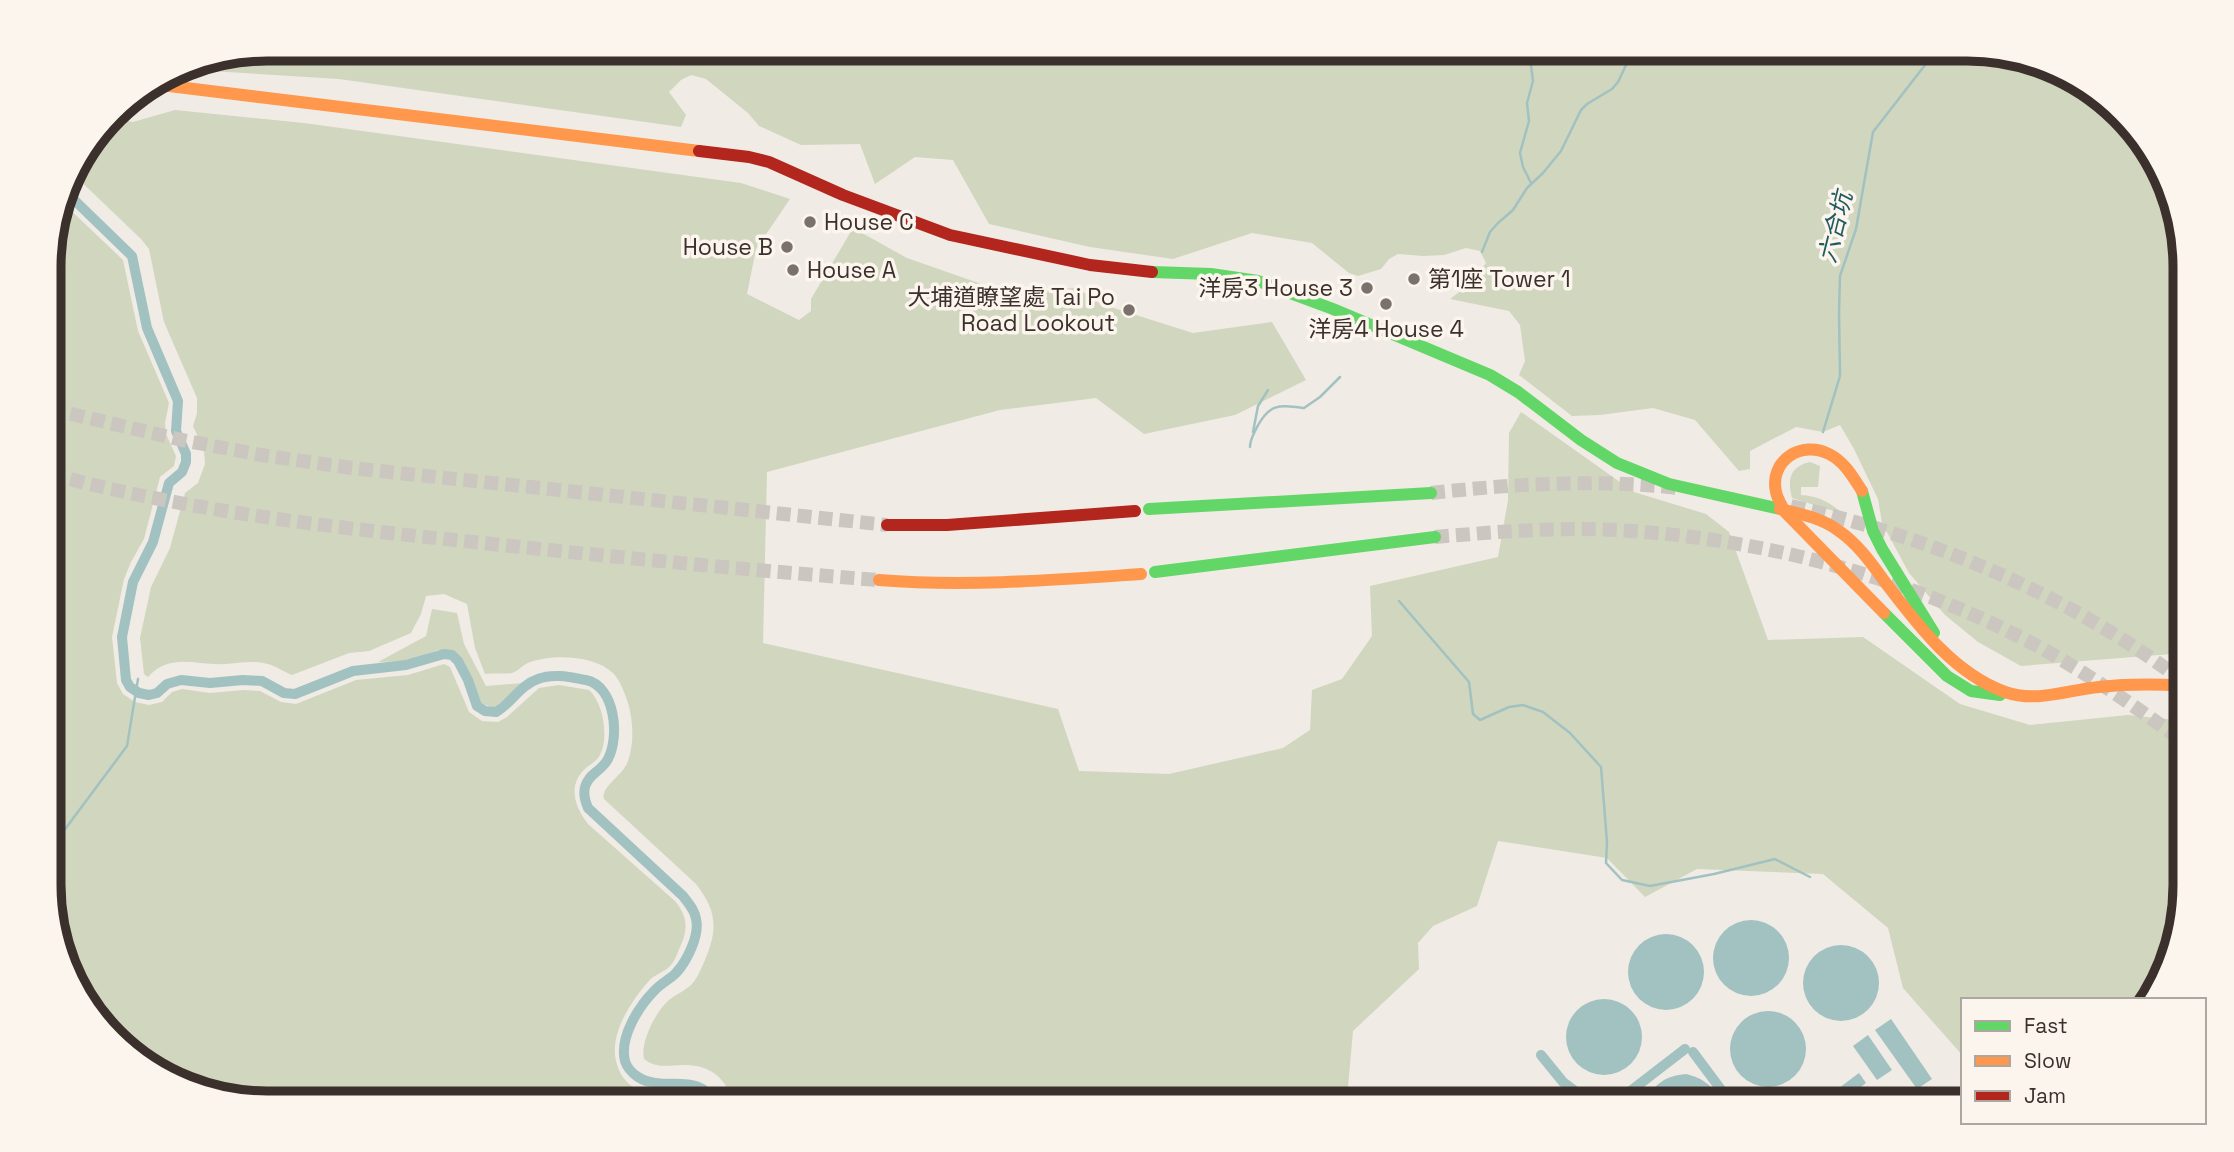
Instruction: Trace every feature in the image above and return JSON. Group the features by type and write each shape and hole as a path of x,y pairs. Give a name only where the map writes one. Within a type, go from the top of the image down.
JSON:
{"main road":[{"path":"168,87 749,157 769,162 843,195 950,235 1090,265 1147,272 1211,274 1258,281 1333,309 1490,376 1527,398 1596,451 1637,472 1669,484 1791,510 1828,523 1863,553 1945,654 1990,686 2016,695"},
{"path":"1945,654 1882,549 1873,531 1856,478 1841,461 1812,448 1798,450 1785,459 1774,482 1776,498 1785,512 1939,668 1971,691 2036,697 2087,688 2173,686"},
{"path":"887,525 947,525 1232,503 1432,493"},
{"path":"1155,572 1435,537"},
{"path":"878,580 925,584 1005,583 1141,574"}],"green space":[{"path":"1967,61 2007,65 2033,72 2058,82 2081,96 2103,112 2122,131 2152,176 2166,214 2173,267 2173,654 2021,666 1978,642 1945,615 1909,573 1882,523 1878,499 1840,425 1823,432 1796,427 1750,451 1750,469 1739,471 1695,420 1653,408 1572,416 1519,375 1525,361 1520,325 1509,311 1450,299 1466,287 1486,263 1480,251 1466,248 1444,255 1398,254 1389,259 1381,269 1358,276 1349,273 1312,243 1252,233 1173,259 1090,247 989,224 953,160 915,157 875,184 860,144 801,145 759,126 748,113 706,79 691,75 681,80 669,92 686,115 681,127 339,79 206,71 254,62"},
{"path":"175,110 304,123 741,183 790,199 756,249 747,294 799,320 811,311 811,299 853,228 907,258 1013,295 1077,288 1101,304 1193,333 1272,322 1306,380 1235,415 1144,434 1096,398 1000,410 767,472 763,643 1058,709 1079,771 1169,774 1283,748 1310,730 1312,690 1342,679 1372,636 1370,586 1498,557 1508,500 1509,433 1521,412 1634,492 1706,514 1729,532 1768,640 1863,637 1960,704 2030,725 2128,715 2173,720 2171,912 2166,938 2152,976 2139,998 1961,998 1961,1054 1903,988 1888,928 1823,874 1697,869 1645,897 1607,858 1498,841 1477,906 1433,926 1418,943 1419,969 1353,1031 1348,1087 1343,1090 728,1091 722,1080 703,1068 649,1062 644,1059 643,1052 650,1027 659,1011 669,1000 692,984 699,973 712,939 713,920 708,903 696,884 604,799 605,790 622,772 628,761 632,737 625,694 615,675 605,667 585,660 562,657 530,662 512,673 485,674 475,648 467,604 444,594 426,596 421,614 411,633 369,651 349,653 292,675 271,665 252,662 175,662 157,669 148,677 144,674 140,638 151,587 170,548 185,493 198,483 205,464 204,450 193,426 197,413 197,398 164,322 149,249 80,181 112,131 124,120 133,122"},
{"path":"70,209 123,260 138,331 169,403 166,434 176,456 174,466 160,477 144,539 124,579 112,637 117,683 123,694 135,702 149,705 162,702 172,692 182,689 210,693 244,690 260,691 281,702 296,704 356,680 408,675 444,664 450,667 469,712 482,721 498,722 539,688 559,685 589,690 602,713 604,742 598,758 579,775 575,789 577,804 588,824 676,902 686,924 683,941 673,962 650,980 641,991 621,1023 617,1035 615,1059 619,1070 627,1082 643,1091 240,1089 201,1080 176,1070 153,1056 131,1040 112,1021 89,988 68,938 61,885 62,254"},
{"path":"1810,462 1820,466 1818,487 1801,487 1801,495 1824,500 1843,514 1792,498 1790,480 1794,470"},
{"path":"432,609 457,613 464,644 486,686 524,683 494,708 478,702 462,660 452,652 438,650 409,661 378,662 426,636"}],"water":[{"path":"1744,920 1758,920 1772,926 1783,937 1789,958 1786,973 1778,985 1758,996 1744,996 1730,990 1719,979 1713,965 1713,951 1719,937 1730,926"},
{"path":"1659,934 1673,934 1687,940 1698,951 1704,972 1701,987 1693,999 1673,1010 1659,1010 1645,1004 1634,993 1628,979 1628,965 1634,951 1645,940"},
{"path":"1834,945 1848,945 1862,951 1873,962 1879,983 1876,998 1868,1010 1848,1021 1834,1021 1820,1015 1809,1004 1803,990 1803,976 1809,962 1820,951"},
{"path":"1597,999 1611,999 1625,1005 1636,1016 1642,1037 1639,1052 1631,1064 1611,1075 1597,1075 1583,1069 1572,1058 1566,1044 1566,1030 1572,1016 1583,1005"},
{"path":"1761,1011 1775,1011 1789,1017 1800,1028 1806,1049 1803,1064 1795,1076 1775,1087 1761,1087 1747,1081 1736,1070 1730,1056 1730,1042 1736,1028 1747,1017"},
{"path":"1891,1019 1932,1079 1917,1089 1875,1030"},
{"path":"1868,1035 1892,1070 1877,1080 1853,1046"},
{"path":"1859,1073 1866,1083 1857,1090 1836,1090"},
{"path":"1686,1074 1707,1083 1713,1090 1653,1090 1661,1082"}],"waterway":[{"path":"1531,61 1533,81 1527,103 1529,121 1520,153 1531,183"},
{"path":"1482,252 1490,232 1513,210 1527,188 1561,151 1581,110 1612,89 1628,61"},
{"name":"六合坑","path":"1823,432 1840,376 1840,276 1856,229 1873,132 1928,61"},
{"path":"73,199 132,256 147,328 178,401 176,431 186,454 182,472 169,483 153,542 133,582 122,637 126,680 130,687 149,695 157,693 167,684 181,680 210,683 243,680 262,681 284,693 295,694 353,671 406,665 444,654 452,655 458,661 477,706 485,711 496,712 526,686 544,677 568,677 596,684 609,702 614,738 608,759 592,776 584,790 588,808 683,896 694,913 697,925 692,948 684,962 637,1013 625,1042 625,1061 638,1077 648,1081 691,1085 704,1091"},
{"path":"1250,447 1251,439 1266,413 1282,406 1304,408 1320,397 1340,377"},
{"path":"1253,432 1258,406 1268,390"},
{"path":"1399,601 1469,682 1473,714 1480,720 1509,707 1523,705 1543,712 1570,733 1601,767 1606,863 1622,880 1650,886 1775,859 1810,877"},
{"path":"61,834 127,746 138,679"},
{"path":"1632,1090 1685,1049"},
{"path":"1693,1052 1721,1090"},
{"path":"1541,1055 1563,1082 1574,1090"}],"tunnel":[{"path":"62,412 182,440 352,468 887,525"},
{"path":"62,477 157,499 320,525 631,558 879,580"},
{"path":"1431,493 1554,484 1678,488"},
{"path":"1791,506 1896,534 1997,573 2094,622 2173,674"},
{"path":"1435,537 1548,530 1616,530 1727,542 1836,566 1889,582 1993,624 2080,671 2173,734"}],"traffic: fast":[{"path":"1152,272 1211,274 1258,281 1333,309 1490,375 1617,463 1669,484 1780,509"},
{"path":"1862,491 1873,531 1882,549 1934,633"},
{"path":"1149,509 1431,493"},
{"path":"1155,572 1435,537"},
{"path":"1884,613 1947,676 1971,691 2000,695"}],"traffic: slow":[{"path":"169,86 699,151"},
{"path":"1862,491 1840,461 1819,450 1799,451 1790,456 1783,462 1775,481 1785,512 1884,613"},
{"path":"1780,509 1818,520 1846,536 1938,646 1986,684 2005,692 2029,696 2110,686 2173,686"},
{"path":"879,580 977,583 1141,574"}],"traffic: jam":[{"path":"699,151 769,162 843,195 950,235 1090,265 1152,272"},
{"path":"887,525 947,525 1135,511"}],"place":[{"name":"House C","path":"810,222"},
{"name":"House B","path":"787,247"},
{"name":"House A","path":"793,270"},
{"name":"第1座 Tower 1","path":"1414,279"},
{"name":"洋房3 House 3","path":"1367,288"},
{"name":"洋房4 House 4","path":"1386,304"},
{"name":"大埔道瞭望處 Tai Po Road Lookout","path":"1129,310"}]}
